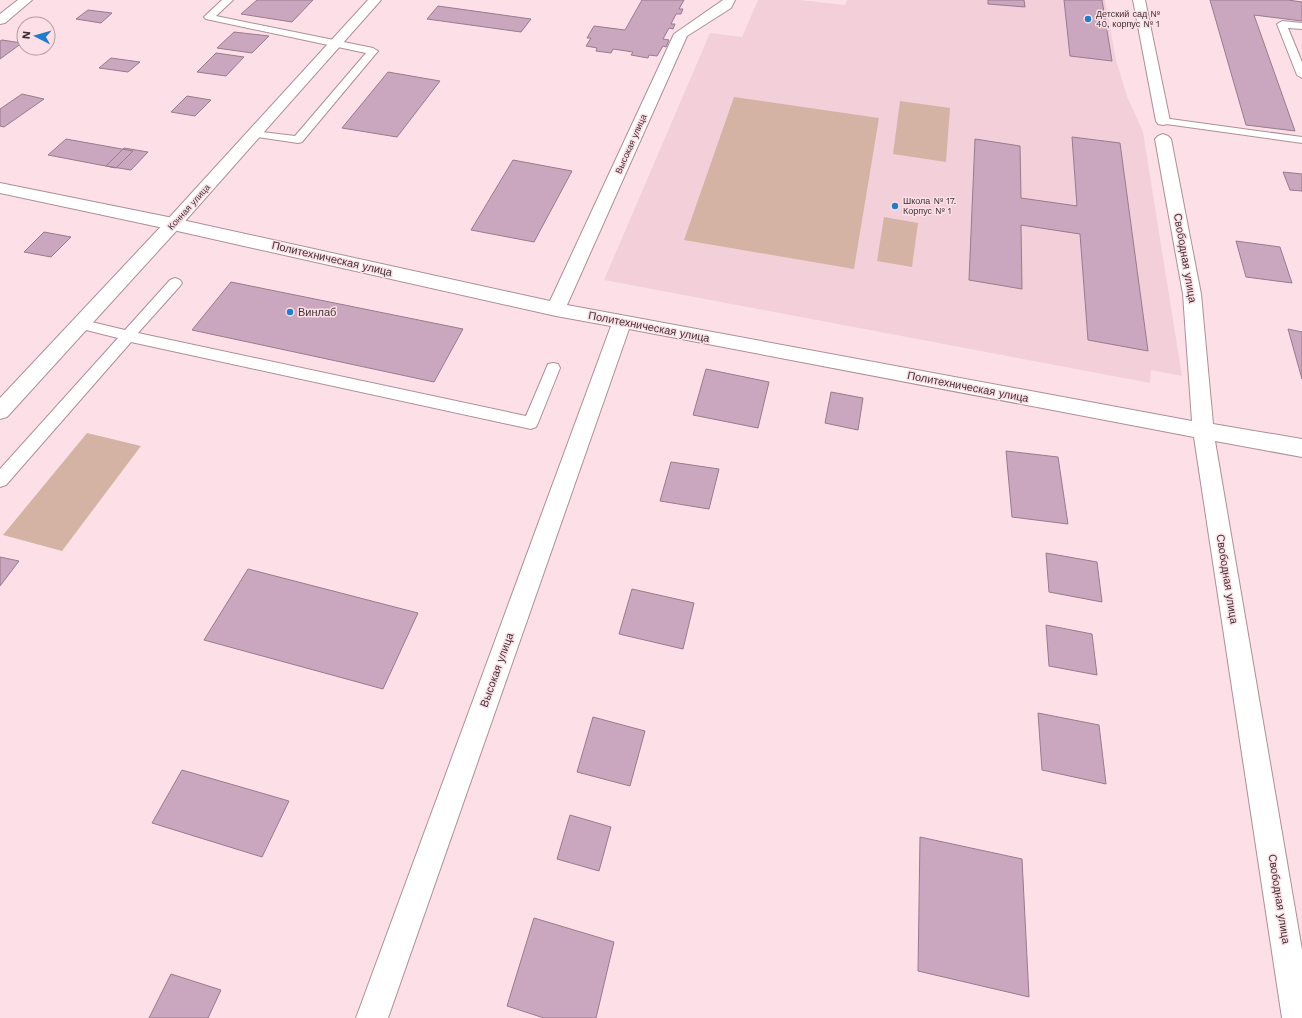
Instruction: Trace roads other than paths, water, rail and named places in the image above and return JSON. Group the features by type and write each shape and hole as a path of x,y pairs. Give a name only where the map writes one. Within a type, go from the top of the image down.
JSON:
{"street":[{"path":"0,20 26,0"},
{"name":"Конная улица","path":"0,411 79,324 174,224 375,0"},
{"name":"Высокая улица","path":"556,309 680,34 726,5 729,0"},
{"name":"Свободная улица","path":"1139,0 1192,294 1203,431 1298,1018"},
{"name":"Политехническая улица","path":"0,188 174,224 556,309 1203,431 1302,448"},
{"name":"Высокая улица","path":"372,1018 622,322"}],"lane":[{"path":"228,0 209,17 373,51 298,140 254,134"},
{"path":"1302,26 1282,24 1302,75"},
{"path":"1163,130 1302,140"},
{"path":"0,480 175,283"},
{"path":"79,324 128,336 531,423 553,368"}],"place":[{"name":"Детский сад № 40, корпус № 1","path":"1088,19"},
{"name":"Школа № 17. Корпус № 1","path":"895,206"},
{"name":"Винлаб","path":"290,312"}]}
